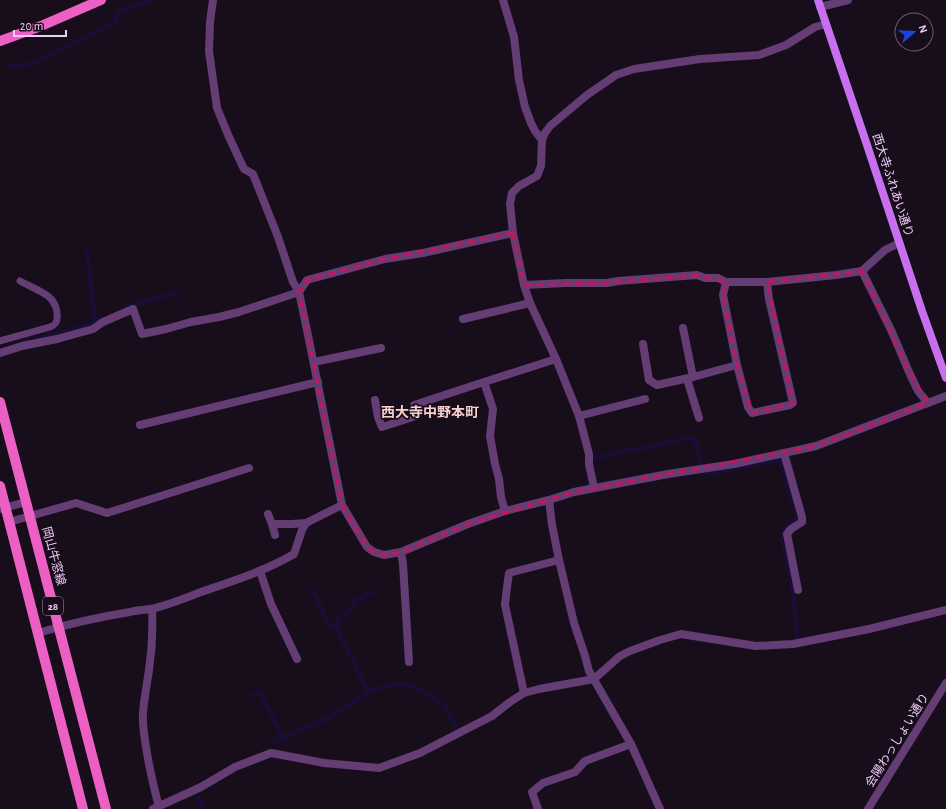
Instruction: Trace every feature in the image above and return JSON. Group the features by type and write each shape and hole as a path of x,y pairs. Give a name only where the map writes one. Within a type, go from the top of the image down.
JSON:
{"main road":[{"path":"0,41 41,26 101,0"},
{"name":"岡山牛窓線","path":"0,402 106,809"},
{"name":"28","path":"0,486 3,508 9,522 83,809"}],"street":[{"path":"213,0 210,22 209,51 217,108 244,169 253,174 278,237 293,282 299,292 342,505 367,547 374,552 384,555 401,552 468,524 505,511 574,492 668,474 734,464 816,446 946,396"},
{"path":"503,0 512,27 525,107 535,131 542,140"},
{"path":"819,3 848,0"},
{"name":"西大寺ふれあい通り","path":"819,3 922,311 946,378"},
{"path":"594,488 589,464 589,454 579,416 530,303 524,284 512,233 510,204 512,193 519,186 537,176 541,166 542,140 550,126 616,75 634,69 700,59 759,55 786,45 815,27 826,24"},
{"path":"0,353 22,346 93,329 103,322 133,310 142,334 219,317 299,292 307,280 385,259 423,253 512,233"},
{"path":"524,284 607,283 697,275 705,278 718,278 726,282 767,282 836,275 862,271 885,250 899,243"},
{"path":"862,271 892,332 918,391 928,403"},
{"path":"726,282 723,295 737,365 748,407 752,413 790,405 793,403 767,282"},
{"path":"463,319 530,303"},
{"path":"683,328 690,378 699,418"},
{"path":"643,344 649,380 657,385 690,378 737,365"},
{"path":"314,362 381,348"},
{"path":"375,400 378,418 382,427 416,416 414,405 556,360"},
{"path":"140,425 318,382"},
{"path":"484,382 493,409 490,436 505,511"},
{"path":"579,416 645,398"},
{"path":"784,453 802,517 802,522 790,529 787,534 798,590"},
{"path":"9,522 76,503 107,513 249,468"},
{"path":"549,500 559,560 574,623 589,670 631,744 660,809"},
{"path":"3,508 26,502"},
{"path":"272,524 306,523 342,505"},
{"path":"268,514 275,535"},
{"path":"38,633 130,612 152,609 260,571 283,561 294,554 302,530 306,523"},
{"path":"401,552 409,662"},
{"path":"524,693 505,606 509,573 559,560"},
{"path":"260,571 271,604 297,659"},
{"path":"152,609 153,626 150,668 143,712 143,722 156,808 201,787 234,767 271,753 324,763 379,768 420,753 492,716 524,693 594,679 620,656 660,640 682,634 756,646 793,644 869,629 946,610"},
{"name":"会陽わっしょい通り","path":"868,809 946,683"},
{"path":"538,809 532,792 543,783 575,772 585,761 631,744"}],"lane":[{"path":"0,341 50,327 57,322 55,306 50,298 20,281"}],"highlighted area":[{"path":"513,233 524,285 607,283 697,275 726,282 723,295 737,365 752,413 793,404 767,282 862,271 909,372 928,403 816,446 574,492 468,524 401,552 384,555 374,552 367,547 342,505 299,292 307,280 385,259"}],"waterway":[{"path":"8,66 21,66 35,62 114,23 119,11 153,0"},
{"path":"87,251 95,322"},
{"path":"128,307 177,292"},
{"path":"24,342 90,325 103,319"},
{"path":"595,458 689,438 696,441 701,465 708,474 781,460 797,518 784,528 782,537 794,596 797,641"},
{"path":"312,589 330,627 337,628"},
{"path":"368,692 337,628 338,619 345,614 358,599 372,592"},
{"path":"274,742 325,719 368,692 385,686 404,684 418,689 445,706 456,727"},
{"path":"253,695 260,692 283,738"},
{"path":"199,798 203,809"}],"district":[{"name":"西大寺中野本町","path":"430,412"}]}
